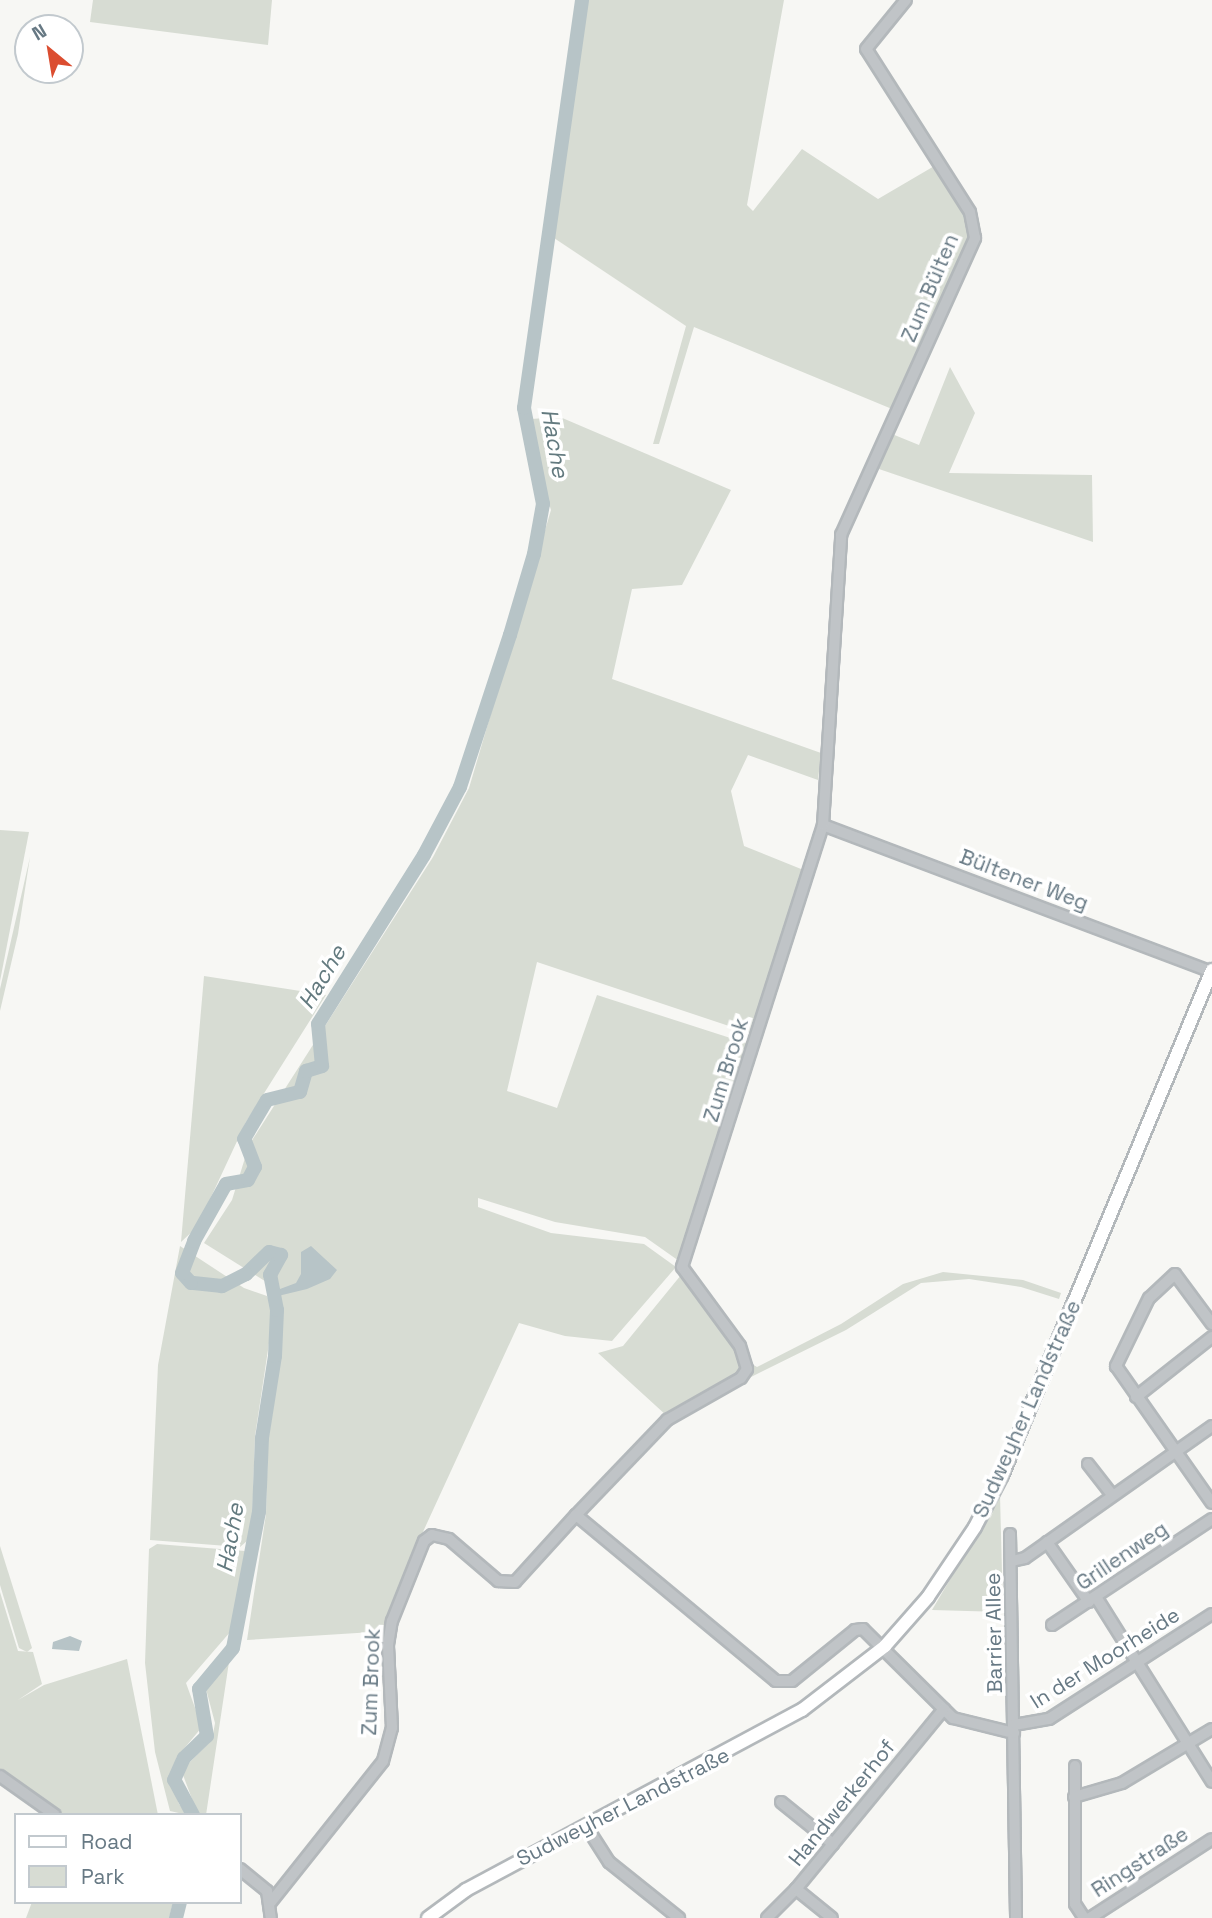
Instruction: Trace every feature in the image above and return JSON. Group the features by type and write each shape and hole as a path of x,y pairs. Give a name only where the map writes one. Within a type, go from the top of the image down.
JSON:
{"main road":[{"name":"Sudweyher Landstraße","path":"428,1918 466,1890 776,1726 850,1677 885,1646 952,1564 1002,1475 1212,971"}],"street":[{"name":"Zum Bülten","path":"841,535 975,238 970,212 866,49 906,0"},
{"name":"Zum Brook","path":"271,1902 383,1761 393,1728 388,1645 392,1621 424,1541 432,1535 449,1539 498,1581 515,1582 667,1420 741,1378 747,1369 740,1346 681,1267 823,825 841,535"},
{"name":"Bültener Weg","path":"823,825 1212,971"},
{"path":"1212,1324 1175,1274 1149,1298 1116,1366 1212,1503"},
{"path":"1136,1397 1212,1337"},
{"path":"1012,1561 1047,1542 1212,1426"},
{"path":"1088,1464 1112,1495"},
{"path":"576,1515 776,1681 792,1681 855,1630 863,1629 885,1646 944,1709 966,1724 1014,1729"},
{"name":"Grillenweg","path":"1052,1625 1212,1519"},
{"name":"Barrier Allee","path":"1010,1534 1016,1918"},
{"path":"1047,1542 1140,1664 1212,1782"},
{"name":"In der Moorheide","path":"1014,1729 1049,1719 1140,1664 1212,1614"},
{"name":"Handwerkerhof","path":"766,1918 796,1889 944,1709"},
{"path":"1074,1797 1122,1783 1212,1729"},
{"name":"Ringstraße","path":"1075,1766 1075,1904 1084,1918"},
{"path":"0,1776 52,1813"},
{"path":"781,1802 833,1844"},
{"path":"586,1826 610,1862 677,1918"},
{"name":"Ringstraße","path":"1090,1918 1212,1839"},
{"path":"242,1870 258,1881 271,1902 271,1918"},
{"path":"796,1889 832,1918"}],"green space":[{"path":"93,0 272,0 268,45 90,22"},
{"path":"586,0 784,0 747,205 753,211 802,149 878,199 936,165 965,211 970,239 892,409 694,327 659,444 653,444 686,326 554,238"},
{"path":"950,367 975,413 949,473 1092,475 1093,542 876,468 892,434 919,445"},
{"path":"560,417 731,490 682,585 632,589 612,679 821,753 818,780 748,755 731,791 744,846 806,871 750,1033 537,962 507,1091 557,1108 597,995 749,1044 679,1261 645,1237 555,1222 478,1198 478,1207 551,1233 644,1244 676,1267 612,1341 565,1336 519,1323 422,1534 386,1636 373,1632 247,1640 266,1514 268,1441 281,1357 282,1312 276,1288 204,1243 232,1200 249,1145 433,857 469,788 551,510 539,473 531,419"},
{"path":"0,830 29,832 0,981"},
{"path":"30,857 18,934 0,1011 0,989"},
{"path":"204,976 326,995 246,1122 197,1227 181,1242"},
{"path":"180,1246 244,1288 267,1296 274,1310 255,1436 252,1524 247,1541 240,1547 150,1540 158,1365"},
{"path":"943,1272 1023,1280 1061,1293 1059,1299 1021,1287 969,1279 921,1283 846,1330 739,1383 752,1364 757,1367 841,1324 903,1284"},
{"path":"681,1275 739,1352 742,1365 735,1375 667,1416 598,1353 623,1346"},
{"path":"1000,1495 1003,1612 932,1610"},
{"path":"157,1544 245,1551 231,1631 186,1683 202,1727 177,1757 170,1776 179,1804 186,1813 170,1811 155,1752 145,1663 149,1549"},
{"path":"0,1546 32,1648 27,1652 19,1648 0,1585"},
{"path":"0,1592 18,1651 33,1652 42,1684 18,1700 44,1685 127,1659 158,1813 59,1813 0,1771"},
{"path":"229,1662 206,1813 197,1813 183,1775 185,1767 212,1740 215,1723 206,1689"},
{"path":"31,1904 172,1904 169,1918 26,1918"}],"shaded area":[{"path":"311,1246 337,1270 330,1279 307,1289 278,1296 277,1310 272,1292 296,1283 301,1274 301,1252"},
{"path":"70,1636 82,1641 79,1651 52,1649 53,1642"}],"waterway":[{"name":"Hache","path":"192,1813 174,1780 184,1758 207,1736 199,1689 233,1648 259,1512 262,1438 275,1356 277,1310 270,1275 281,1255 269,1252 246,1274 222,1286 191,1283 182,1273 194,1241 226,1184 248,1180 255,1167 244,1139 267,1100 300,1092 306,1071 322,1066 318,1024 424,855 460,787 510,635 534,554 543,504 524,408 582,0"},
{"name":"Hache","path":"176,1918 180,1904"}]}
